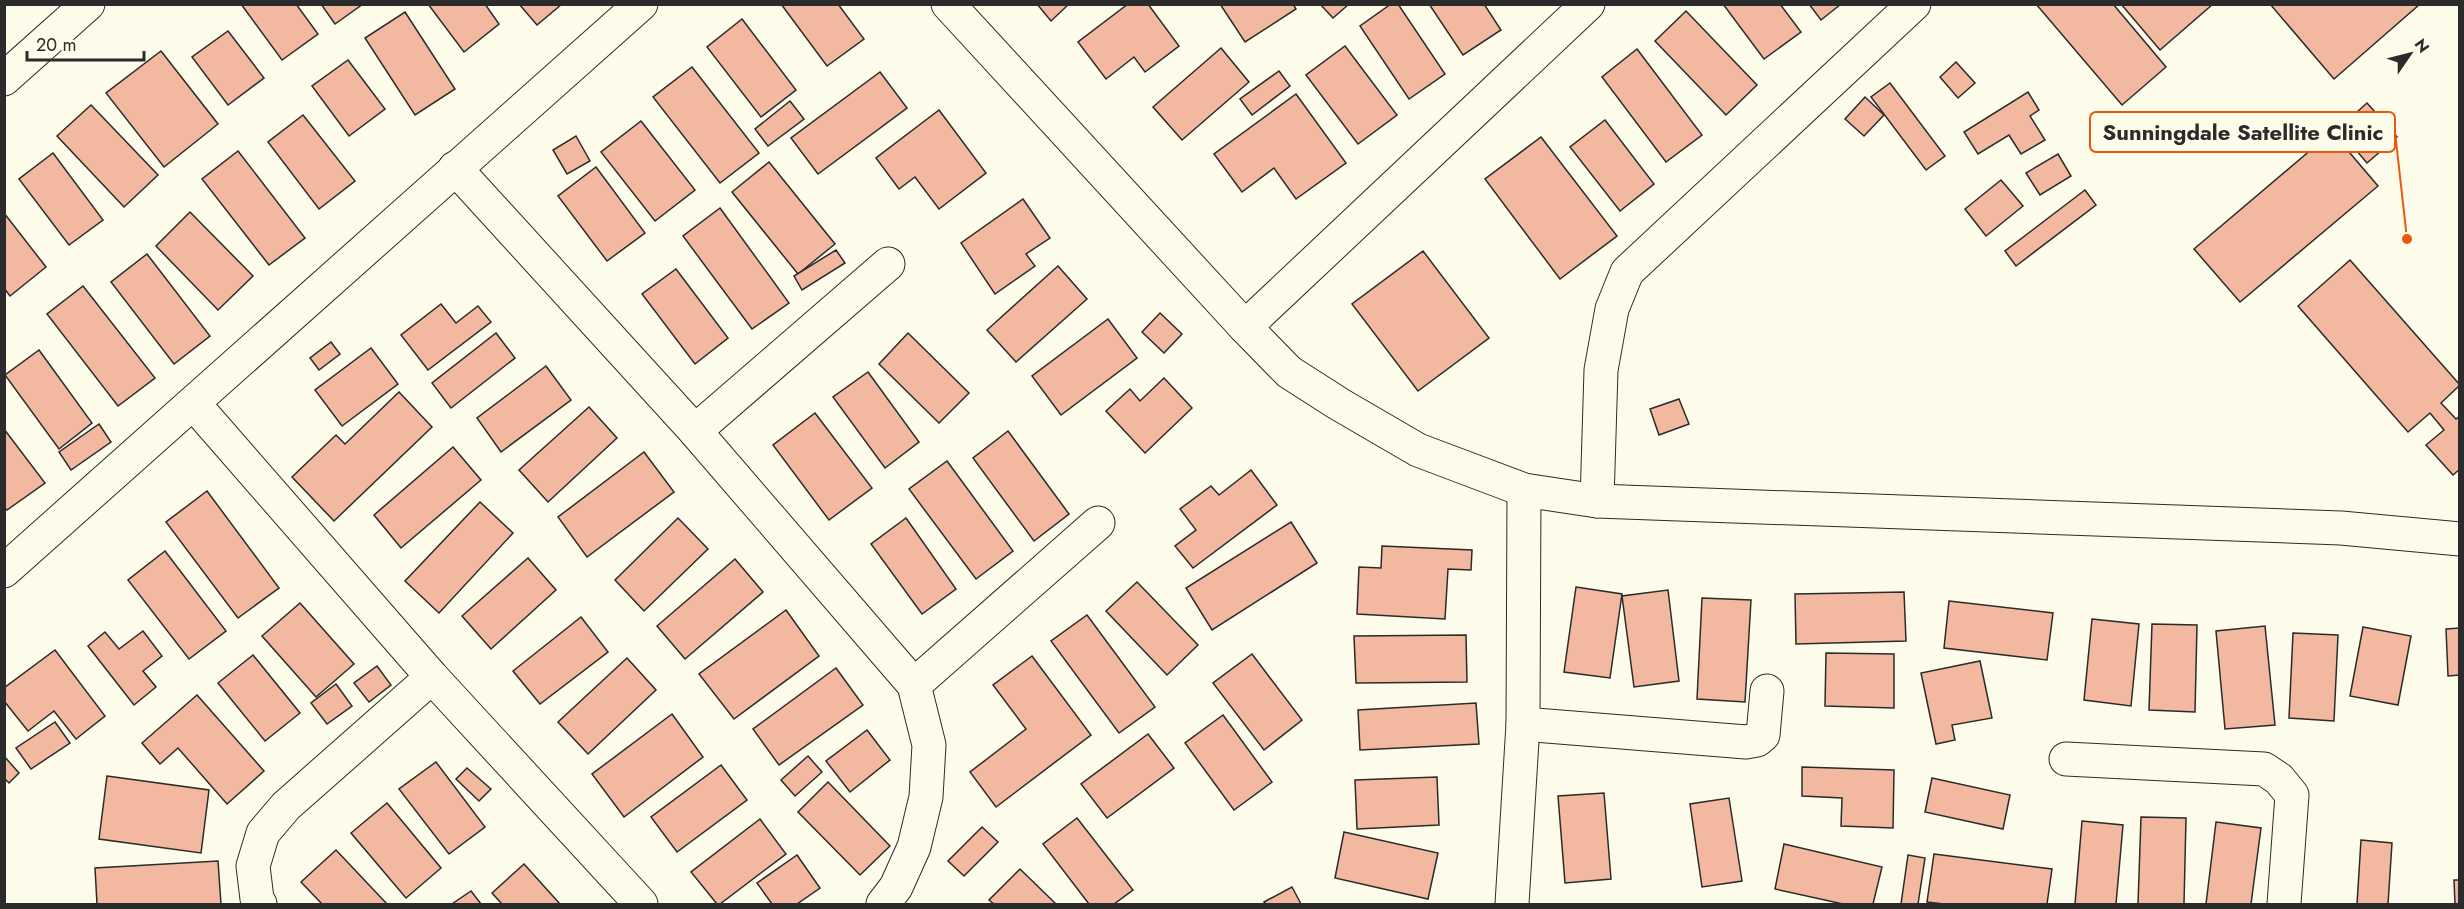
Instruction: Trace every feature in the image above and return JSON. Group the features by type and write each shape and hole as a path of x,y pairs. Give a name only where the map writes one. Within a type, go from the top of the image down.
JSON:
{"street":[{"path":"4,79 88,4"},
{"path":"4,571 641,4"},
{"path":"948,4 1289,372 1418,450 1524,490 1597,501 2341,528 2460,539"},
{"path":"1245,327 1588,4"},
{"path":"1597,501 1601,370 1612,309 1627,272 1914,4"},
{"path":"455,168 695,431 914,685 929,745 926,797 914,847 896,887 883,904"},
{"path":"695,431 888,264"},
{"path":"194,404 432,676 641,904"},
{"path":"1512,904 1522,724 1524,490"},
{"path":"914,685 1098,523"},
{"path":"260,904 257,899 253,866 263,833 286,806 432,676"},
{"path":"1522,724 1746,742 1757,740 1763,735 1767,691"},
{"path":"2066,759 2264,769 2279,778 2292,795 2284,904"}],"building":[{"path":"241,4 296,4 318,34 282,60"},
{"path":"321,4 363,4 335,24"},
{"path":"428,4 485,4 499,24 464,52"},
{"path":"519,4 562,4 537,25"},
{"path":"781,4 838,4 864,39 827,66"},
{"path":"1037,4 1069,4 1051,21"},
{"path":"1128,4 1148,4 1179,46 1145,72 1134,57 1106,79 1078,42"},
{"path":"1220,4 1293,4 1296,9 1245,42"},
{"path":"1320,4 1349,4 1333,18"},
{"path":"1391,4 1398,4 1445,74 1409,99 1360,26"},
{"path":"1429,4 1484,4 1501,30 1463,55"},
{"path":"1723,4 1780,4 1801,32 1764,59"},
{"path":"1809,4 1841,4 1821,20"},
{"path":"2036,4 2113,4 2166,67 2122,105"},
{"path":"2121,4 2213,4 2160,50"},
{"path":"2270,4 2420,4 2334,79"},
{"path":"1686,11 1757,85 1726,115 1655,41"},
{"path":"405,12 455,89 415,115 365,38"},
{"path":"742,19 796,90 761,117 707,47"},
{"path":"228,31 264,78 228,105 192,57"},
{"path":"1345,46 1397,115 1358,144 1306,75"},
{"path":"1221,48 1249,82 1182,140 1153,107"},
{"path":"1637,49 1702,135 1666,162 1602,77"},
{"path":"161,51 218,124 164,167 106,93"},
{"path":"348,60 385,109 349,136 312,86"},
{"path":"1956,62 1975,83 1958,98 1940,77"},
{"path":"692,67 759,153 720,183 653,97"},
{"path":"1279,71 1290,86 1252,115 1240,99"},
{"path":"880,72 907,108 818,174 791,138"},
{"path":"1890,83 1945,156 1926,170 1871,97"},
{"path":"2028,92 2039,110 2030,116 2045,140 2021,154 2009,135 1978,154 1964,132"},
{"path":"1296,94 1346,163 1296,199 1274,168 1242,192 1214,154"},
{"path":"1865,97 1884,115 1864,136 1845,119"},
{"path":"790,101 804,119 768,146 755,129"},
{"path":"2367,103 2397,137 2367,163 2338,129"},
{"path":"91,105 158,175 124,207 57,136"},
{"path":"939,110 986,173 939,209 915,177 899,189 876,158"},
{"path":"303,115 355,181 319,209 268,142"},
{"path":"1605,120 1654,184 1620,211 1570,147"},
{"path":"641,121 695,190 655,221 601,152"},
{"path":"2332,132 2378,186 2240,302 2194,249"},
{"path":"576,136 590,161 567,174 553,150"},
{"path":"1541,137 1617,236 1560,279 1485,179"},
{"path":"238,151 305,238 269,265 202,179"},
{"path":"53,153 103,220 69,245 19,179"},
{"path":"2058,154 2071,176 2040,195 2026,173"},
{"path":"769,162 835,244 798,274 732,192"},
{"path":"596,167 645,233 607,261 558,196"},
{"path":"2001,180 2023,206 1986,236 1965,209"},
{"path":"2085,190 2096,205 2016,266 2005,251"},
{"path":"1023,199 1050,238 1026,254 1035,266 995,294 961,243"},
{"path":"720,208 789,303 752,329 683,236"},
{"path":"190,212 253,276 218,310 156,246"},
{"path":"4,213 46,267 10,296 4,288"},
{"path":"836,250 845,263 802,290 794,276"},
{"path":"1423,251 1489,338 1418,391 1352,304"},
{"path":"147,254 210,336 174,364 111,282"},
{"path":"2350,260 2460,385 2441,403 2456,419 2460,416 2460,469 2453,475 2426,445 2444,430 2430,413 2408,432 2298,306"},
{"path":"1058,266 1087,299 1016,362 987,330"},
{"path":"676,269 728,338 695,364 642,294"},
{"path":"83,286 155,378 118,406 47,314"},
{"path":"441,304 456,323 478,306 491,322 428,370 401,335"},
{"path":"1160,313 1182,334 1164,353 1142,332"},
{"path":"1108,319 1137,358 1061,415 1032,376"},
{"path":"496,333 515,358 451,408 432,383"},
{"path":"908,333 969,393 939,423 879,364"},
{"path":"331,342 340,354 319,370 310,358"},
{"path":"371,348 398,384 342,426 315,390"},
{"path":"39,350 92,423 59,449 5,375"},
{"path":"546,366 571,400 501,452 477,418"},
{"path":"868,372 919,442 885,468 833,397"},
{"path":"1164,378 1192,408 1145,453 1106,411 1130,389 1140,401"},
{"path":"399,392 432,427 334,521 292,477 336,435 345,444"},
{"path":"1679,399 1689,424 1659,435 1650,409"},
{"path":"589,407 617,438 548,502 519,470"},
{"path":"815,413 872,488 829,520 773,445"},
{"path":"99,424 111,442 71,470 59,452"},
{"path":"4,429 45,483 7,510 4,507"},
{"path":"1008,431 1069,514 1034,541 973,458"},
{"path":"453,447 481,480 401,548 374,515"},
{"path":"644,452 674,492 587,557 558,517"},
{"path":"947,461 1013,551 976,579 909,489"},
{"path":"1251,470 1277,505 1193,568 1175,546 1196,530 1180,509 1211,486 1219,495"},
{"path":"207,491 279,588 238,618 166,522"},
{"path":"480,502 513,533 439,613 405,581"},
{"path":"678,518 708,549 644,611 615,580"},
{"path":"906,518 956,589 922,614 871,544"},
{"path":"1291,522 1317,563 1212,630 1186,588"},
{"path":"1382,546 1472,550 1471,570 1448,569 1445,619 1357,614 1359,567 1381,568"},
{"path":"165,551 226,631 189,659 128,580"},
{"path":"528,558 556,590 491,649 462,616"},
{"path":"735,559 763,592 685,659 657,626"},
{"path":"1137,582 1198,645 1167,675 1106,611"},
{"path":"1576,587 1622,594 1610,678 1564,672"},
{"path":"1668,590 1679,681 1634,687 1622,596"},
{"path":"1904,592 1906,641 1796,644 1795,594"},
{"path":"1702,598 1751,600 1745,702 1697,699"},
{"path":"1949,601 2053,613 2047,660 1944,648"},
{"path":"300,603 354,664 316,697 262,636"},
{"path":"786,610 819,656 734,719 699,674"},
{"path":"1087,615 1155,707 1119,733 1051,641"},
{"path":"581,617 608,652 540,704 513,671"},
{"path":"2092,619 2139,624 2131,706 2084,700"},
{"path":"2152,624 2197,625 2195,712 2149,710"},
{"path":"2265,626 2275,725 2225,729 2216,631"},
{"path":"2363,627 2411,636 2398,705 2350,696"},
{"path":"2460,628 2460,675 2448,676 2446,629"},
{"path":"143,631 162,656 143,671 156,687 134,705 88,646 105,632 119,649"},
{"path":"2293,633 2338,635 2334,721 2289,718"},
{"path":"1466,635 1467,682 1356,683 1354,636"},
{"path":"55,650 105,716 76,739 54,711 28,731 4,701 4,688"},
{"path":"1826,653 1894,654 1894,708 1825,706"},
{"path":"1252,654 1302,720 1264,750 1213,683"},
{"path":"253,655 300,713 265,741 218,683"},
{"path":"1032,656 1091,735 996,807 970,772 1026,729 993,685"},
{"path":"627,658 656,690 588,754 558,722"},
{"path":"1980,661 1992,718 1952,725 1955,740 1936,744 1921,673"},
{"path":"377,666 391,685 369,702 354,683"},
{"path":"836,668 863,705 779,765 753,729"},
{"path":"336,684 352,706 327,724 311,703"},
{"path":"197,695 264,771 227,804 178,748 160,764 142,743"},
{"path":"1476,703 1479,744 1360,750 1358,710"},
{"path":"672,714 703,757 624,817 592,774"},
{"path":"1223,715 1272,782 1234,810 1185,743"},
{"path":"55,722 70,743 31,769 16,748"},
{"path":"867,730 890,760 850,792 826,761"},
{"path":"1148,734 1174,768 1107,818 1081,784"},
{"path":"4,756 19,773 9,783 4,778"},
{"path":"808,756 822,772 795,796 781,780"},
{"path":"436,762 485,827 449,854 399,789"},
{"path":"721,765 747,800 677,852 651,817"},
{"path":"1802,767 1894,770 1893,828 1841,826 1842,798 1802,796"},
{"path":"467,768 491,789 479,801 456,779"},
{"path":"107,776 209,790 201,853 99,839"},
{"path":"1437,777 1439,825 1357,829 1355,780"},
{"path":"1932,778 2010,795 2003,829 1925,812"},
{"path":"828,782 890,846 860,875 798,812"},
{"path":"1604,793 1611,879 1565,883 1558,796"},
{"path":"1729,798 1742,881 1702,887 1690,804"},
{"path":"387,803 441,868 406,898 351,833"},
{"path":"2141,817 2186,818 2184,904 2138,904"},
{"path":"1077,818 1133,890 1114,904 1089,904 1043,844"},
{"path":"760,819 786,854 717,904 691,872"},
{"path":"2082,821 2123,825 2116,904 2075,904"},
{"path":"2216,822 2261,828 2251,904 2206,904"},
{"path":"982,827 998,842 964,876 948,861"},
{"path":"1344,832 1438,853 1428,899 1335,878"},
{"path":"2361,840 2392,843 2388,904 2357,904"},
{"path":"1784,844 1882,867 1873,904 1843,904 1775,889"},
{"path":"336,850 387,904 322,904 301,882"},
{"path":"1934,854 2052,869 2047,904 1927,902"},
{"path":"797,855 820,888 797,904 772,904 757,883"},
{"path":"1908,855 1925,858 1918,904 1901,904"},
{"path":"218,861 221,904 97,904 95,868"},
{"path":"524,864 560,904 502,904 492,893"},
{"path":"1020,869 1056,904 994,904 989,900"},
{"path":"2454,880 2460,880 2460,904 2455,904"},
{"path":"1292,887 1301,904 1266,904 1264,902"},
{"path":"471,891 481,904 452,904"}],"place":[{"name":"Sunningdale Satellite Clinic","path":"2407,239"}]}
